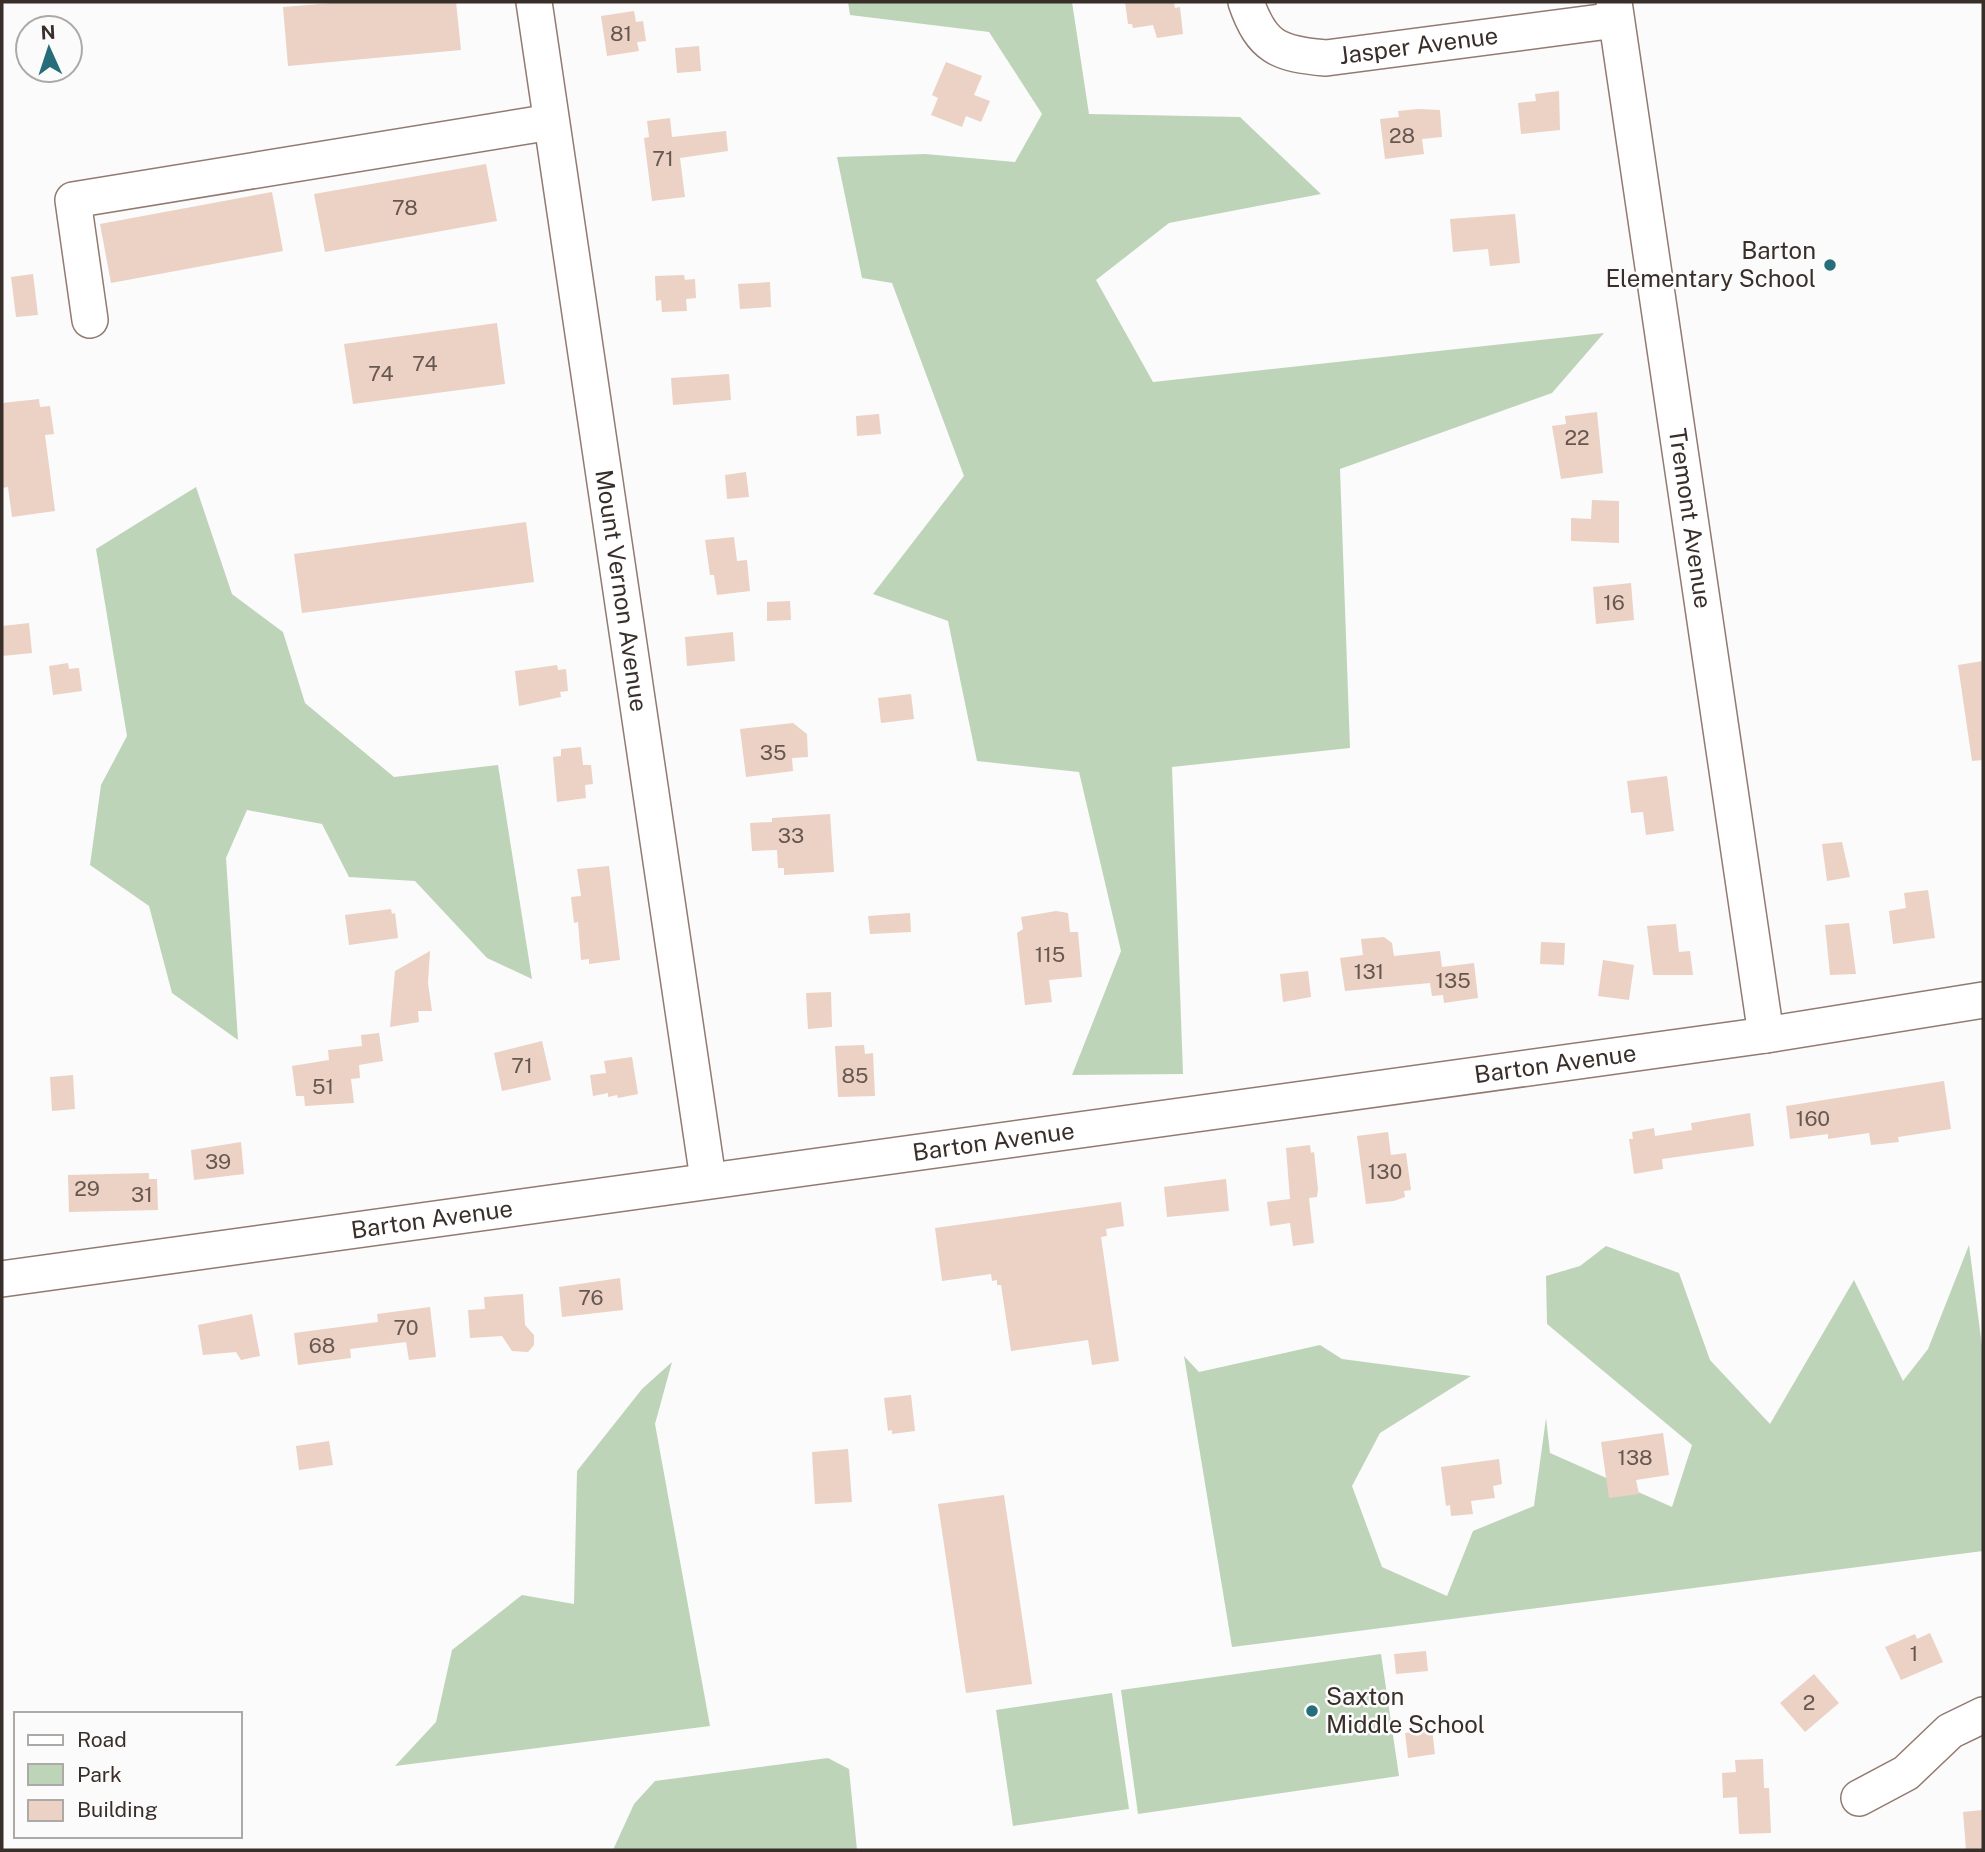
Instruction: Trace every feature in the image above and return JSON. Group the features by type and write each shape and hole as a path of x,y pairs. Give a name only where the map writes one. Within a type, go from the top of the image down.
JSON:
{"street":[{"name":"Mount Vernon Avenue","path":"534,2 708,1179"},
{"name":"Jasper Avenue","path":"1246,2 1266,43 1295,56 1326,58 1615,11"},
{"name":"Tremont Avenue","path":"1615,11 1766,1035"},
{"path":"90,320 73,200 551,122"},
{"name":"Barton Avenue","path":"2,1279 708,1179 1766,1035 1983,1000"},
{"path":"1859,1798 1906,1773 1950,1731 1983,1716"}],"green space":[{"path":"848,2 1072,2 1089,114 1240,117 1321,194 1169,223 1096,280 1153,382 1604,333 1552,393 1340,469 1350,748 1172,767 1183,1074 1072,1075 1121,951 1079,772 977,761 948,621 873,594 964,476 892,283 862,278 837,157 925,154 1015,162 1042,114 989,32 850,15"},
{"path":"196,487 232,594 283,632 305,703 394,777 498,765 532,979 487,958 415,881 349,877 322,824 247,810 226,858 238,1040 172,993 149,906 90,865 101,785 127,736 96,549"},
{"path":"1969,1245 1983,1354 1983,1551 1232,1647 1184,1356 1199,1372 1320,1345 1342,1359 1471,1376 1380,1433 1352,1486 1382,1567 1447,1596 1473,1531 1534,1506 1546,1418 1550,1453 1672,1507 1692,1445 1547,1324 1546,1276 1580,1266 1606,1246 1679,1273 1710,1360 1770,1424 1854,1280 1903,1381 1928,1349"},
{"path":"672,1362 655,1424 710,1726 395,1766 436,1722 452,1650 522,1595 574,1604 577,1471 642,1389"},
{"path":"1381,1654 1399,1776 1138,1814 1121,1690"},
{"path":"1112,1693 1129,1809 1013,1826 996,1710"},
{"path":"828,1758 849,1769 857,1850 613,1850 634,1804 655,1781"}],"building":[{"path":"344,2 456,2 461,50 288,66 283,7"},
{"path":"1125,2 1174,2 1175,8 1180,7 1183,34 1157,38 1153,25 1133,28 1132,24 1128,24"},
{"path":"634,11 636,22 643,21 646,41 637,42 639,51 607,56 601,16"},
{"path":"699,46 701,71 677,73 675,48"},
{"path":"946,62 982,76 974,95 990,101 981,122 966,116 962,127 931,115 938,98 932,95"},
{"path":"1559,91 1560,130 1521,134 1518,103 1536,101 1535,94"},
{"path":"1440,110 1442,137 1422,139 1424,154 1385,159 1380,119 1399,117 1398,111"},
{"path":"670,118 672,137 726,131 728,151 680,158 685,197 652,201 644,138 649,137 647,121"},
{"path":"486,164 497,221 325,252 314,194"},
{"path":"272,192 283,251 111,283 100,224"},
{"path":"1515,214 1520,263 1490,266 1488,249 1453,252 1450,219"},
{"path":"33,274 38,315 16,317 11,277"},
{"path":"684,275 685,280 695,279 696,298 686,299 687,311 662,312 661,300 656,301 655,276"},
{"path":"770,282 771,307 740,309 738,284"},
{"path":"497,323 505,384 353,404 344,344"},
{"path":"729,374 731,400 673,405 671,378"},
{"path":"39,399 40,407 50,406 54,434 45,435 55,511 12,517 8,487 2,488 2,403"},
{"path":"1597,412 1603,473 1561,479 1552,426 1566,424 1565,416"},
{"path":"879,414 881,434 857,436 856,416"},
{"path":"746,472 749,497 727,499 725,475"},
{"path":"1592,500 1619,501 1619,543 1571,541 1571,518 1591,519"},
{"path":"526,522 534,582 302,613 294,554"},
{"path":"734,537 737,561 747,560 750,591 717,595 714,575 710,575 705,540"},
{"path":"1631,583 1634,620 1596,624 1593,587"},
{"path":"790,601 791,620 767,621 767,602"},
{"path":"29,623 32,653 2,656 2,626"},
{"path":"733,632 735,661 687,666 685,637"},
{"path":"1983,661 1983,760 1972,761 1958,665"},
{"path":"68,663 69,669 79,668 82,691 53,695 49,666"},
{"path":"557,665 558,670 566,669 568,691 560,692 561,697 519,706 515,671"},
{"path":"911,694 914,719 881,723 878,698"},
{"path":"793,723 807,734 808,757 792,758 793,771 746,777 740,729"},
{"path":"581,747 583,765 591,765 593,784 585,785 586,798 557,802 553,757 561,756 561,749"},
{"path":"1667,776 1674,831 1646,835 1643,812 1631,813 1627,781"},
{"path":"830,814 834,872 784,875 784,868 778,868 777,850 752,851 750,823 772,822 772,818"},
{"path":"1842,842 1850,877 1827,881 1822,844"},
{"path":"609,866 620,960 589,964 589,959 581,960 578,922 574,923 571,897 581,896 577,869"},
{"path":"1928,890 1935,938 1893,944 1889,911 1906,908 1904,893"},
{"path":"391,909 392,914 395,913 398,938 349,945 345,915"},
{"path":"1056,911 1068,913 1070,932 1078,932 1082,977 1049,980 1052,1002 1025,1005 1017,933 1023,929 1021,917"},
{"path":"910,913 911,932 870,934 868,916"},
{"path":"1849,923 1856,974 1830,975 1825,925"},
{"path":"1676,924 1679,952 1690,951 1693,975 1653,975 1647,926"},
{"path":"1384,937 1392,943 1394,956 1440,951 1442,967 1474,963 1478,998 1444,1003 1443,995 1432,996 1430,983 1345,991 1340,958 1363,955 1361,939"},
{"path":"1541,942 1565,943 1564,965 1540,964"},
{"path":"430,951 428,983 432,1011 418,1011 419,1022 390,1027 395,971"},
{"path":"1603,960 1634,965 1629,1000 1598,996"},
{"path":"1308,971 1311,997 1283,1002 1280,974"},
{"path":"831,992 832,1027 808,1029 806,993"},
{"path":"379,1033 383,1061 359,1065 360,1078 351,1079 354,1103 305,1106 304,1096 296,1096 292,1066 329,1060 328,1050 362,1046 361,1035"},
{"path":"542,1041 551,1080 502,1091 494,1053"},
{"path":"864,1045 865,1054 873,1053 875,1096 838,1097 835,1046"},
{"path":"632,1057 638,1094 618,1098 617,1095 608,1097 608,1093 593,1096 590,1075 606,1073 604,1061"},
{"path":"73,1075 75,1109 52,1111 50,1077"},
{"path":"1944,1081 1951,1129 1898,1137 1899,1142 1871,1145 1869,1133 1828,1139 1828,1134 1790,1139 1786,1106"},
{"path":"1750,1113 1754,1146 1662,1159 1663,1169 1634,1174 1629,1139 1633,1139 1632,1132 1654,1128 1655,1136 1692,1130 1691,1123"},
{"path":"1388,1132 1391,1155 1406,1153 1411,1190 1404,1191 1405,1197 1394,1201 1366,1204 1357,1136"},
{"path":"241,1142 244,1174 194,1180 191,1150"},
{"path":"1310,1145 1311,1153 1314,1152 1318,1189 1317,1197 1309,1198 1314,1243 1293,1246 1290,1223 1270,1226 1267,1202 1290,1199 1286,1148"},
{"path":"149,1173 149,1179 157,1179 158,1210 69,1212 68,1175"},
{"path":"1226,1179 1229,1211 1167,1217 1164,1187"},
{"path":"1121,1202 1124,1226 1106,1229 1107,1236 1101,1237 1119,1361 1092,1365 1088,1340 1011,1351 1001,1285 997,1285 997,1280 992,1281 991,1274 942,1281 935,1228"},
{"path":"620,1278 623,1310 562,1317 559,1287"},
{"path":"523,1294 525,1325 534,1335 534,1345 528,1352 512,1351 502,1336 470,1338 468,1310 485,1309 484,1297"},
{"path":"430,1307 436,1357 409,1360 406,1342 350,1349 351,1358 298,1365 294,1333 378,1322 377,1314"},
{"path":"252,1314 260,1356 241,1360 236,1352 203,1355 198,1325"},
{"path":"911,1395 915,1431 892,1434 892,1430 888,1431 884,1398"},
{"path":"1663,1433 1669,1475 1636,1480 1639,1494 1609,1498 1601,1442"},
{"path":"329,1441 333,1465 299,1470 296,1446"},
{"path":"848,1449 852,1502 815,1504 812,1452"},
{"path":"1499,1459 1502,1484 1493,1486 1495,1498 1471,1501 1473,1514 1451,1516 1450,1505 1446,1506 1441,1467"},
{"path":"1004,1495 1032,1684 966,1693 938,1504"},
{"path":"1930,1633 1943,1662 1901,1680 1885,1647 1915,1634 1917,1639"},
{"path":"1426,1651 1428,1671 1396,1674 1394,1654"},
{"path":"1814,1674 1839,1703 1805,1732 1780,1703"},
{"path":"1432,1729 1435,1754 1408,1758 1405,1733"},
{"path":"1763,1759 1764,1788 1769,1788 1771,1833 1739,1834 1737,1797 1723,1798 1722,1773 1736,1772 1735,1760"},
{"path":"1983,1810 1983,1849 1966,1850 1963,1812"}],"place":[{"name":"Barton Elementary School","path":"1830,265"},
{"name":"Saxton Middle School","path":"1312,1711"}]}
